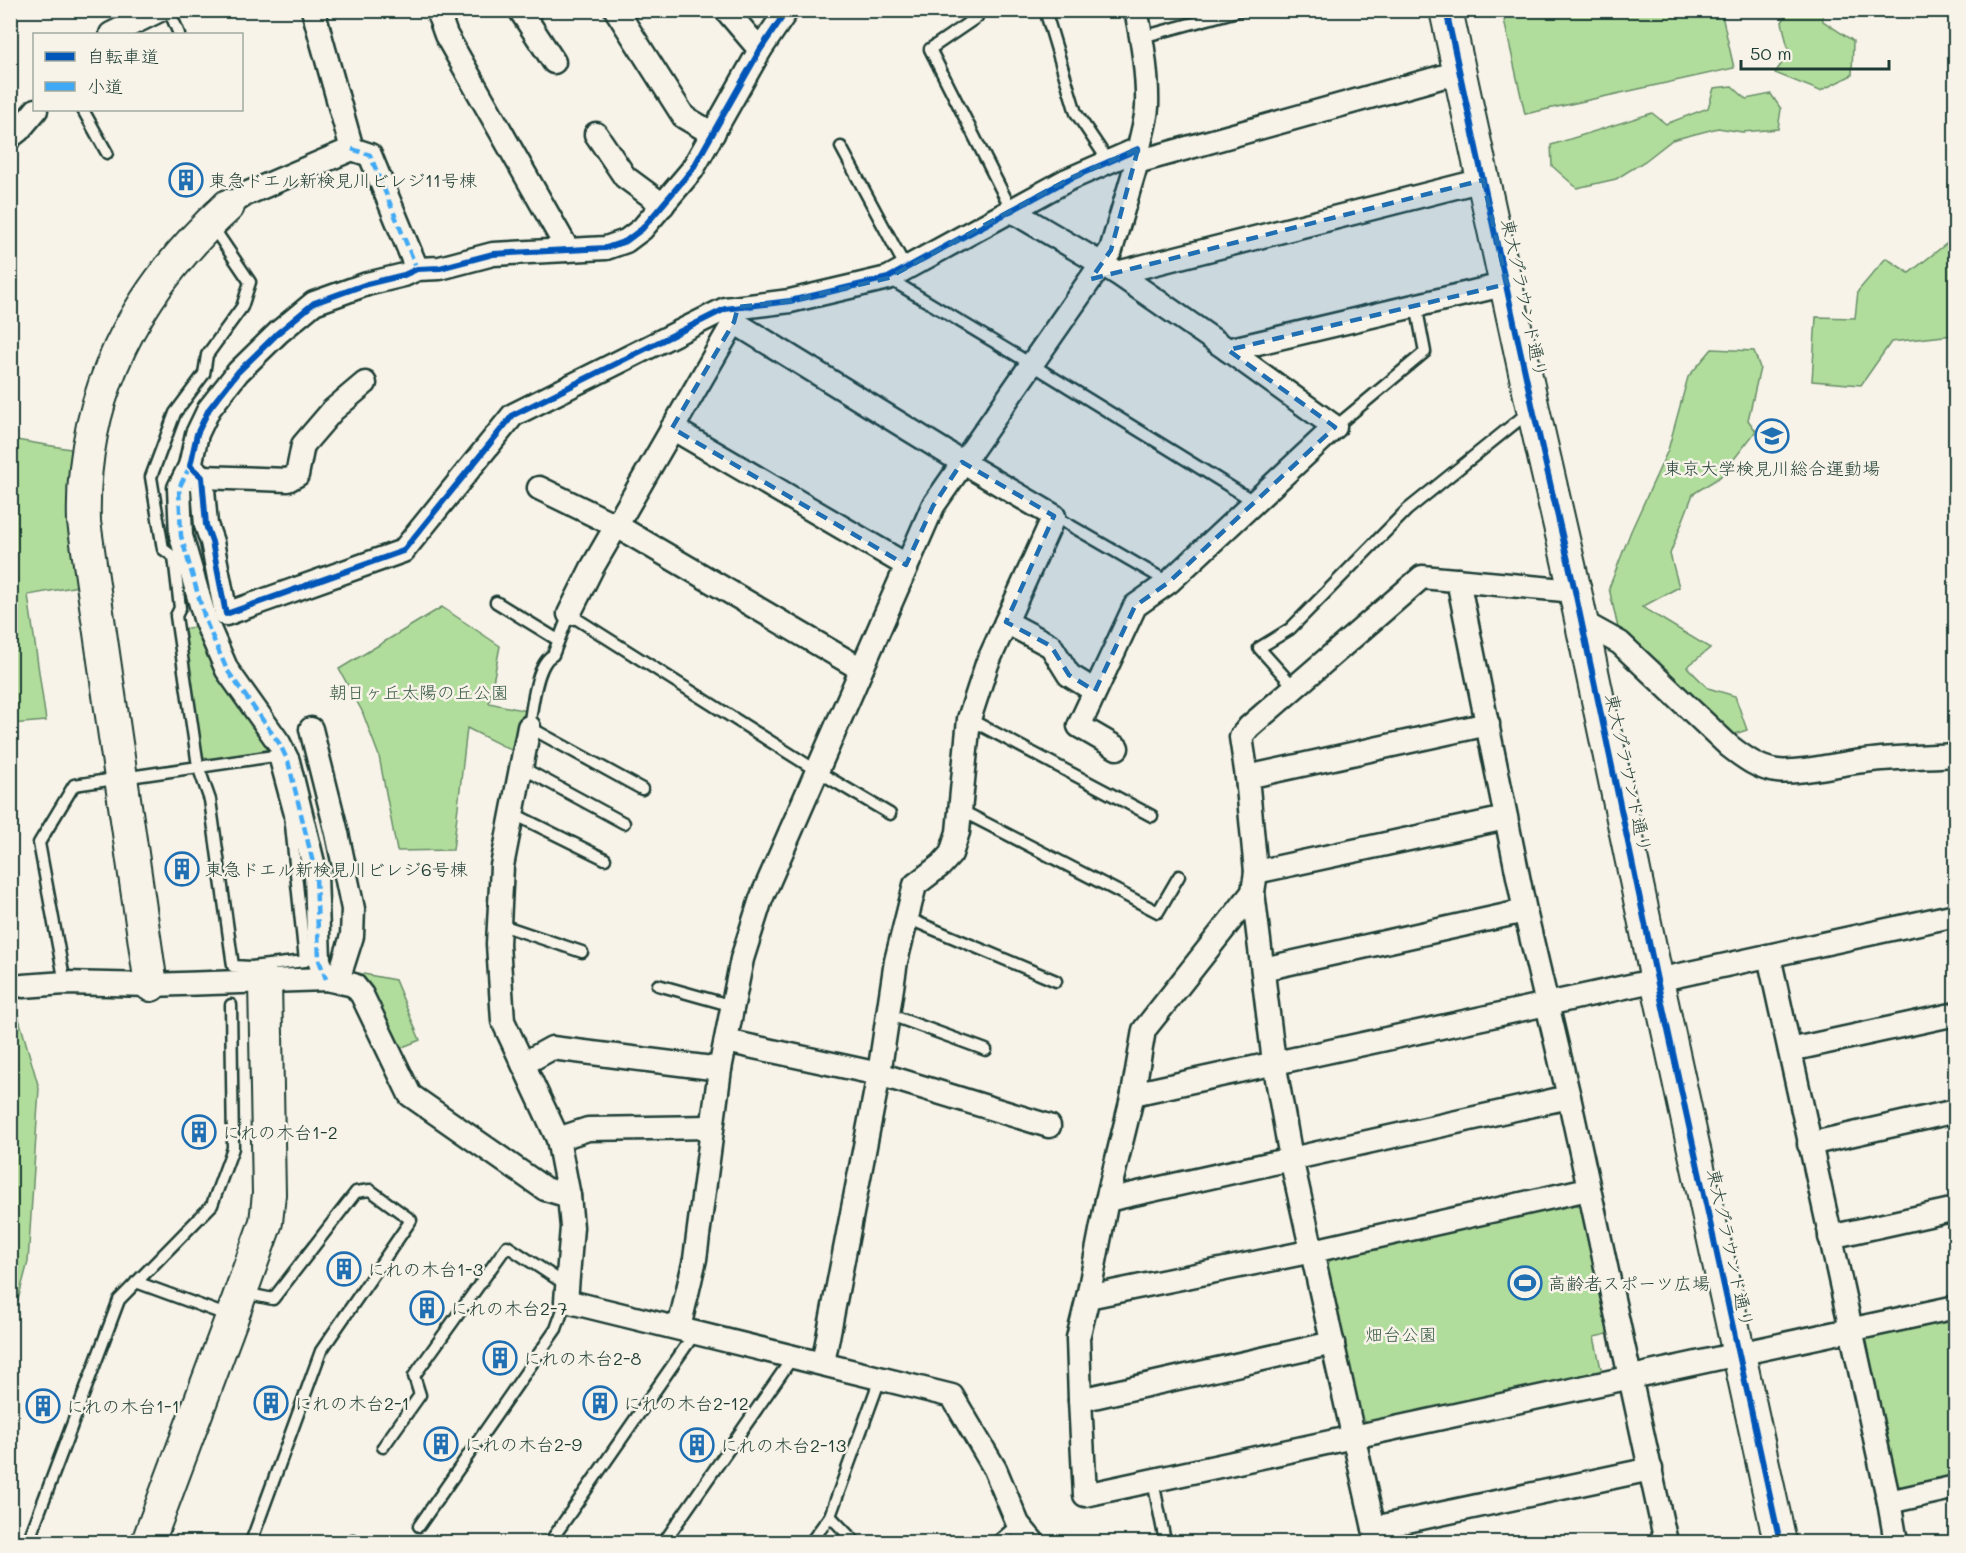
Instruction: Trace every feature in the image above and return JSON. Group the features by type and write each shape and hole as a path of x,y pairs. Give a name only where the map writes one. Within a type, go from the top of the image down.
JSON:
{"street":[{"path":"113,33 160,10"},
{"path":"313,10 352,149"},
{"path":"437,10 446,35 568,250"},
{"path":"520,10 554,62"},
{"path":"616,10 684,117 713,134"},
{"path":"726,10 760,50"},
{"path":"787,10 760,50 692,170 642,230 626,241 606,248 493,254 440,268 417,268 404,275 367,284 314,303 279,332 238,372 209,409 197,434 196,471 226,614 403,551 513,415 725,309 962,462 1054,516 987,664 969,719 958,832 951,854 941,865 915,885 896,961 879,1074 823,1363"},
{"path":"687,1331 720,1069 742,959 761,899 933,506 1031,364 1109,268 1111,250 1137,155 1147,108 1142,37 1136,10"},
{"name":"東大グラウンド通り","path":"1446,10 1582,622 1657,980 1780,1542"},
{"path":"569,614 592,568 736,315 897,273 1067,180 1109,162 1459,72"},
{"path":"10,137 35,111"},
{"path":"597,134 625,177 663,205"},
{"path":"151,985 84,522 84,480 87,454 105,381 127,333 161,279 219,215 246,194 352,149 370,155 417,268"},
{"path":"1109,268 1483,180"},
{"path":"1012,211 1109,268 1335,427 1169,582 1135,606 1078,726 1117,748"},
{"path":"1228,350 1507,284"},
{"path":"196,471 288,480 297,475 303,446 333,410 365,383"},
{"path":"672,428 906,565"},
{"path":"196,471 179,488 181,536 206,622 226,670 279,743 288,761 316,875 319,960 332,980"},
{"path":"539,488 617,526 861,669"},
{"path":"1575,591 1422,577 1294,687 1241,737 1247,777 1254,882 1274,1062 1291,1158 1374,1538 1651,1469"},
{"path":"1458,580 1525,911 1569,1096 1666,1542"},
{"path":"1006,622 1050,646 1069,675 1095,691"},
{"path":"1582,622 1620,643 1724,742 1744,758 1766,768 1790,771 1865,760 1956,755"},
{"path":"1247,777 1488,724"},
{"path":"529,727 502,866 498,944 503,1021 558,1140 569,1196 572,1227 567,1294 687,1331 952,1396 995,1468 1018,1524 1033,1542"},
{"path":"311,729 337,832 353,909 352,936 332,980"},
{"path":"1506,818 1254,882 1144,1030 1133,1094 1107,1200 1078,1338 1086,1495 1956,1307"},
{"path":"1263,969 1525,911"},
{"path":"1133,1094 1956,915"},
{"path":"1769,956 1896,1542"},
{"path":"23,987 65,983 151,985 332,980 354,985 362,995 410,1095 545,1189 569,1196"},
{"path":"148,1542 266,1222 269,1194 265,982"},
{"path":"1790,1050 1956,1014"},
{"path":"726,1041 879,1074 1049,1126"},
{"path":"523,1064 552,1048 720,1069"},
{"path":"1107,1200 1569,1096"},
{"path":"1809,1144 1956,1112"},
{"path":"558,1140 588,1129 711,1127"},
{"path":"1088,1297 1313,1251 1588,1189"},
{"path":"1830,1237 1956,1209"},
{"path":"1080,1400 1333,1342"},
{"path":"1889,1502 1956,1487"}],"lane":[{"path":"169,10 179,33"},
{"path":"1044,10 1076,113 1109,162"},
{"path":"1142,37 1241,10"},
{"path":"977,17 930,49 1012,211"},
{"path":"84,111 106,153"},
{"path":"841,147 897,273 1031,364 1255,502"},
{"path":"65,983 39,843 74,785 198,766 274,756 290,815 306,961 233,966 210,800 198,766 176,616 180,608 174,557 163,549 151,477 176,413 204,374 207,355 242,307 250,282 219,215"},
{"path":"1335,427 1425,352 1416,305"},
{"path":"1294,687 1259,648 1290,629 1407,510 1533,409"},
{"path":"1054,516 1169,582"},
{"path":"496,602 558,640"},
{"path":"642,789 529,727 539,673 547,657 553,655 569,614 817,771 890,814"},
{"path":"969,719 1152,816"},
{"path":"521,766 624,823"},
{"path":"960,810 1158,912 1179,876"},
{"path":"512,813 605,859"},
{"path":"907,918 1056,981"},
{"path":"499,924 582,952"},
{"path":"658,985 734,1006"},
{"path":"28,1542 119,1300 212,1205 233,1148 231,1005"},
{"path":"888,1014 986,1050"},
{"path":"136,1282 237,1305 273,1299 356,1192 370,1190 411,1220 321,1351 251,1542"},
{"path":"383,1447 420,1395 414,1376 507,1246 567,1294 556,1329 419,1526"},
{"path":"550,1542 687,1331"},
{"path":"664,1542 793,1357"},
{"path":"811,1542 830,1516 880,1379"},
{"path":"1153,1481 1164,1542"},
{"path":"830,1516 855,1542"},
{"path":"998,1542 1018,1524"}],"highlighted area":[{"path":"1138,149 1111,250 1091,279 1483,180 1507,284 1228,350 1335,427 1169,582 1135,606 1095,691 1069,675 1051,646 1006,622 1054,516 962,462 933,506 906,565 672,428 734,322 738,307 790,301 888,278 1067,180"}],"green space":[{"path":"1502,11 1721,11 1734,68 1525,114"},
{"path":"1789,11 1822,11 1823,21 1853,41 1852,75 1820,91 1775,73 1789,53 1782,22"},
{"path":"1732,86 1746,99 1771,94 1781,109 1778,129 1742,132 1718,128 1672,140 1645,161 1616,179 1577,188 1552,166 1551,145 1652,113 1666,124 1708,108 1714,88"},
{"path":"1955,237 1956,319 1953,335 1891,342 1861,385 1812,381 1816,317 1855,318 1858,291 1886,258 1909,273"},
{"path":"1712,349 1754,351 1760,368 1748,420 1756,431 1720,477 1693,494 1670,554 1679,587 1642,607 1710,648 1687,667 1708,688 1735,696 1747,730 1732,735 1618,628 1609,588 1631,531 1668,450 1688,377"},
{"path":"10,439 76,450 78,586 28,595 46,721 11,724"},
{"name":"朝日ヶ丘太陽の丘公園","path":"442,607 500,646 489,703 527,711 519,754 467,728 453,850 397,851 379,756 362,711 339,669"},
{"path":"199,626 218,676 269,750 209,760 202,755 182,629"},
{"path":"358,973 395,980 420,1040 395,1050"},
{"path":"11,1002 15,1005 39,1088 28,1262 11,1326"},
{"name":"畑台公園","path":"1573,1202 1585,1212 1612,1333 1594,1337 1602,1373 1370,1424 1358,1415 1326,1268 1333,1255"},
{"path":"1955,1315 1955,1479 1907,1491 1891,1480 1860,1347 1869,1333"}],"marked path":[{"path":"352,149 370,155 417,269"},
{"path":"190,466 179,488 181,536 206,622 227,670 279,743 288,761 316,875 319,960 326,979"}],"cycle path":[{"path":"787,10 760,50 692,170 642,229 626,241 606,248 493,254 440,268 417,269 404,275 367,284 314,303 279,332 238,372 209,409 197,434 190,466 202,477 206,525 212,542 226,614 403,551 513,415 725,309 790,301 888,278 1067,180 1138,149"},
{"path":"1446,10 1575,591 1657,980 1780,1542"}],"place":[{"name":"東急ドエル新検見川ビレジ11号棟","path":"186,180"},
{"name":"東京大学検見川総合運動場","path":"1772,436"},
{"name":"東急ドエル新検見川ビレジ6号棟","path":"182,869"},
{"name":"にれの木台1-2","path":"199,1132"},
{"name":"にれの木台1-3","path":"344,1269"},
{"name":"高齢者スポーツ広場","path":"1525,1283"},
{"name":"にれの木台2-7","path":"427,1308"},
{"name":"にれの木台2-8","path":"500,1358"},
{"name":"にれの木台2-1","path":"271,1403"},
{"name":"にれの木台2-12","path":"600,1403"},
{"name":"にれの木台1-1","path":"43,1406"},
{"name":"にれの木台2-9","path":"441,1444"},
{"name":"にれの木台2-13","path":"697,1445"}]}
